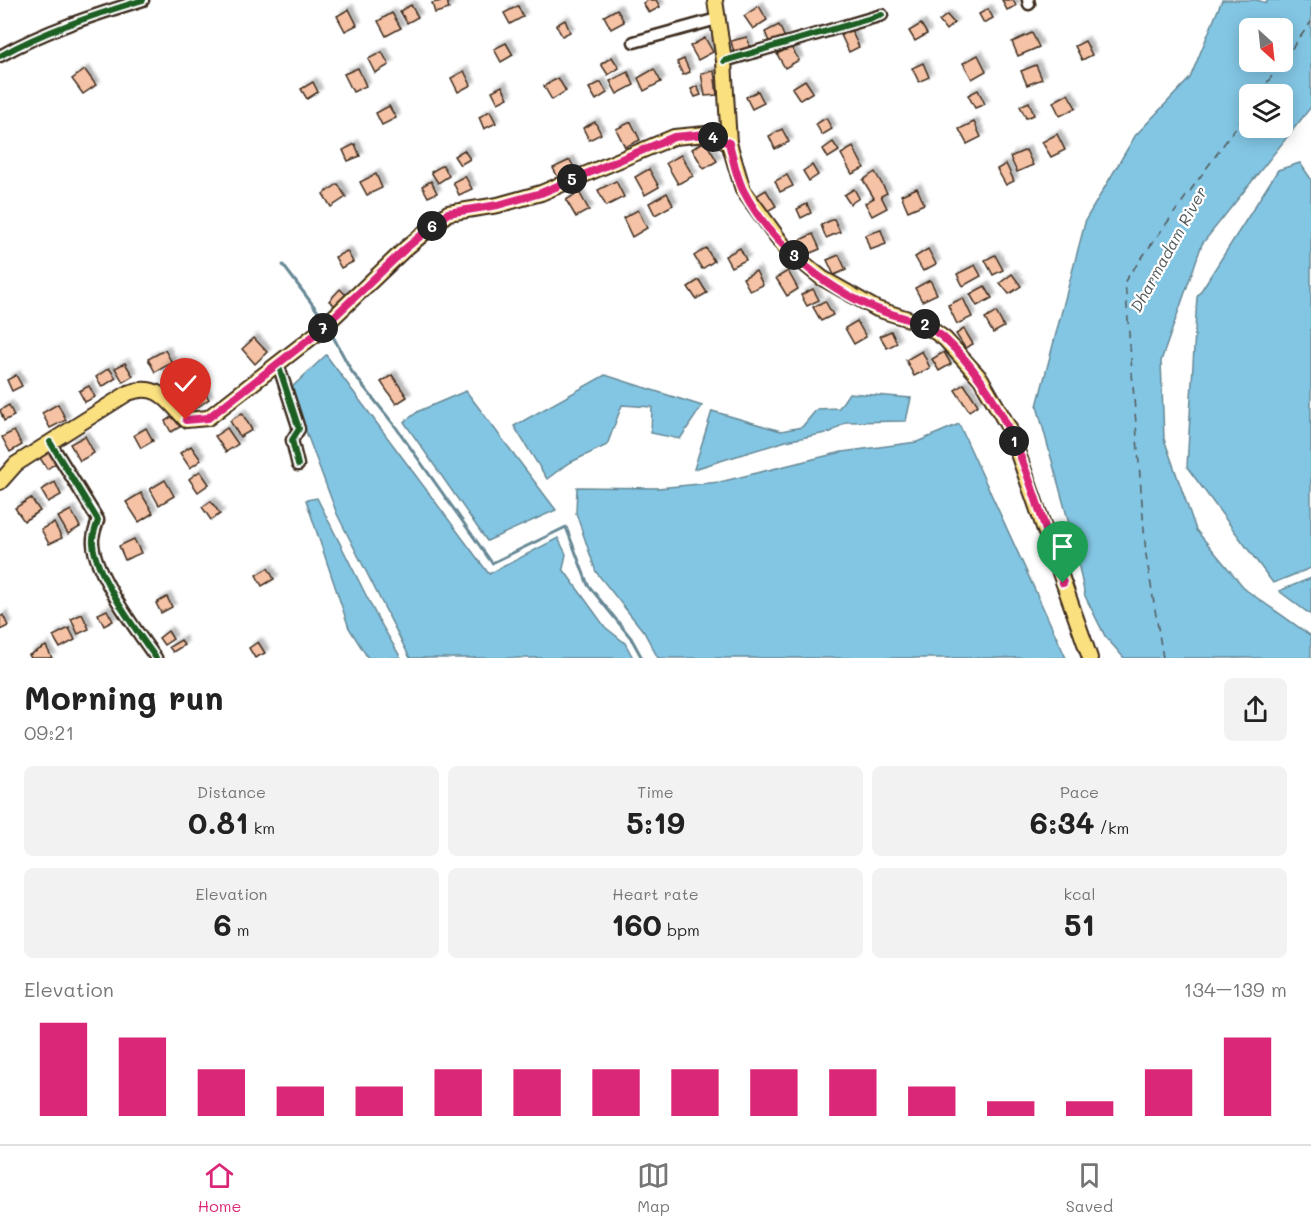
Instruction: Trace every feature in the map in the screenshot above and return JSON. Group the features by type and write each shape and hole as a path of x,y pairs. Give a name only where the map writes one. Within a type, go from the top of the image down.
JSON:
{"main road":[{"path":"715,0 724,61 729,143 743,190 786,249 822,278 877,309 924,324 945,339 981,378 1009,428 1090,658"},
{"path":"0,482 16,464 128,393 142,388 162,394 186,420 208,418 333,319 405,249 448,213 498,205 541,193 674,137 706,134 729,143"}],"street":[{"path":"0,56 23,43 102,12 143,0"},
{"path":"724,61 882,15"},
{"path":"634,42 717,19"},
{"path":"278,364 299,429 292,440 298,465"},
{"path":"50,442 98,520 93,542 97,559 128,619 156,658"}],"water":[{"name":"Dharmadam River","path":"1222,0 1257,0 1266,3 1268,0 1311,0 1311,107 1293,130 1293,84 1239,84 1239,138 1286,138 1202,244 1161,361 1164,439 1196,530 1246,590 1311,636 1311,658 1124,658 1105,636 1085,596 1073,538 1037,406 1086,219 1135,136 1190,78"},
{"path":"1300,163 1311,179 1311,568 1273,583 1187,467 1197,297 1278,170"},
{"path":"326,355 489,574 558,538 566,554 563,569 605,627 625,643 633,658 410,658 337,514 290,389"},
{"path":"605,375 702,406 680,439 651,433 652,407 622,405 607,445 567,464 547,479 514,426"},
{"path":"466,391 556,510 487,541 404,422 419,411"},
{"path":"849,393 911,398 906,421 846,422 831,432 786,441 694,469 712,411 781,431 802,427 817,409 839,408"},
{"path":"959,424 1066,658 658,658 644,632 596,572 576,513 577,487 658,488 720,482 842,452 917,442"},
{"path":"317,498 377,617 401,658 368,658 349,628 306,500"},
{"path":"1311,578 1311,615 1279,591"}],"building":[{"path":"447,0 449,9 435,13 432,3"},
{"path":"656,0 660,7 649,13 643,3"},
{"path":"1002,0 1013,0 1016,6 1007,10"},
{"path":"411,5 418,17 407,23 400,11"},
{"path":"518,6 523,17 510,24 504,13"},
{"path":"759,6 767,20 753,29 744,16"},
{"path":"349,9 357,25 345,31 337,16"},
{"path":"617,9 624,22 611,29 604,16"},
{"path":"988,9 993,18 984,23 979,14"},
{"path":"392,13 401,28 386,36 378,21"},
{"path":"947,15 954,23 946,30 939,21"},
{"path":"565,20 570,32 562,36 556,25"},
{"path":"921,24 927,34 915,41 909,31"},
{"path":"779,25 785,38 770,44 765,32"},
{"path":"851,30 859,47 849,52 841,35"},
{"path":"1032,33 1039,47 1018,56 1012,42"},
{"path":"747,37 750,48 734,53 731,41"},
{"path":"705,38 713,52 698,60 690,46"},
{"path":"1085,41 1092,55 1082,60 1075,46"},
{"path":"506,43 513,55 501,62 494,49"},
{"path":"791,47 799,60 785,68 777,54"},
{"path":"382,52 389,65 375,73 368,59"},
{"path":"978,55 986,71 972,79 963,63"},
{"path":"612,57 619,68 608,75 601,64"},
{"path":"684,59 690,72 683,75 677,62"},
{"path":"923,63 929,77 919,82 912,68"},
{"path":"1036,65 1042,79 1027,85 1021,71"},
{"path":"358,68 366,86 353,92 344,74"},
{"path":"654,69 661,82 644,91 638,78"},
{"path":"85,70 96,85 83,94 72,79"},
{"path":"464,71 471,85 458,92 451,78"},
{"path":"714,71 717,95 705,96 701,73"},
{"path":"628,72 634,85 617,94 610,81"},
{"path":"558,78 566,91 552,100 544,86"},
{"path":"805,80 813,92 800,100 792,88"},
{"path":"313,82 318,92 307,99 301,89"},
{"path":"601,82 607,93 596,100 589,88"},
{"path":"502,86 508,98 498,103 492,91"},
{"path":"697,86 701,95 695,97 691,89"},
{"path":"978,90 985,104 975,108 968,95"},
{"path":"758,91 764,103 752,109 746,97"},
{"path":"1068,94 1076,108 1060,116 1053,102"},
{"path":"1029,102 1034,115 1026,118 1020,106"},
{"path":"389,106 396,118 382,125 376,113"},
{"path":"490,111 496,123 484,129 479,117"},
{"path":"826,118 832,129 822,135 816,124"},
{"path":"595,122 601,134 589,140 583,128"},
{"path":"631,122 640,140 625,147 616,129"},
{"path":"974,122 981,137 967,144 959,129"},
{"path":"782,129 789,142 775,149 769,136"},
{"path":"1057,134 1065,150 1051,157 1042,142"},
{"path":"705,141 717,161 704,169 692,149"},
{"path":"833,142 839,151 828,158 823,149"},
{"path":"355,144 360,156 348,161 343,150"},
{"path":"853,147 864,168 852,174 841,154"},
{"path":"464,150 470,159 460,165 454,156"},
{"path":"1026,150 1033,165 1017,172 1010,157"},
{"path":"681,155 693,176 678,184 666,163"},
{"path":"570,160 577,173 560,181 553,168"},
{"path":"1006,164 1014,181 1006,185 997,169"},
{"path":"443,165 449,176 438,183 431,172"},
{"path":"812,165 818,175 809,181 803,171"},
{"path":"649,169 659,187 645,195 635,177"},
{"path":"875,172 887,193 881,196 887,208 872,216 865,203 874,198 863,180"},
{"path":"376,174 382,188 367,195 360,182"},
{"path":"787,175 793,186 780,192 775,181"},
{"path":"465,176 472,189 459,195 453,182"},
{"path":"431,181 437,193 428,197 422,186"},
{"path":"616,181 624,197 606,206 598,190"},
{"path":"338,184 346,197 331,207 323,194"},
{"path":"917,188 924,204 908,211 901,195"},
{"path":"854,189 859,198 850,204 844,195"},
{"path":"766,190 776,206 766,212 756,196"},
{"path":"579,192 589,210 576,217 566,200"},
{"path":"667,193 673,205 655,215 649,203"},
{"path":"807,204 811,213 801,218 797,209"},
{"path":"638,210 647,228 632,237 623,218"},
{"path":"834,219 840,232 826,238 821,225"},
{"path":"881,230 886,244 870,250 865,235"},
{"path":"813,234 820,249 806,255 800,240"},
{"path":"706,248 714,261 702,269 694,256"},
{"path":"740,248 746,260 731,267 725,256"},
{"path":"928,249 936,264 923,271 915,257"},
{"path":"347,251 353,262 341,268 335,257"},
{"path":"839,255 846,270 834,275 827,260"},
{"path":"995,255 1003,270 993,275 985,260"},
{"path":"975,265 981,276 963,286 957,274"},
{"path":"756,271 763,285 750,291 743,278"},
{"path":"788,271 798,289 787,296 776,278"},
{"path":"1012,274 1021,286 1009,294 1000,283"},
{"path":"699,280 707,293 696,299 688,287"},
{"path":"930,280 937,294 922,301 915,288"},
{"path":"985,286 992,298 977,306 970,294"},
{"path":"340,289 347,296 337,307 329,301"},
{"path":"813,289 819,300 807,306 801,295"},
{"path":"963,298 972,317 957,324 948,305"},
{"path":"825,301 833,315 821,321 813,307"},
{"path":"996,312 1004,327 993,333 985,319"},
{"path":"857,321 866,337 854,344 845,328"},
{"path":"964,329 973,344 965,348 956,334"},
{"path":"891,331 897,343 887,348 880,336"},
{"path":"254,338 267,352 255,364 242,349"},
{"path":"165,350 172,363 155,372 148,359"},
{"path":"922,351 930,368 914,376 906,360"},
{"path":"944,352 951,364 939,371 932,359"},
{"path":"125,363 133,376 123,382 115,368"},
{"path":"179,363 188,380 173,387 165,371"},
{"path":"109,368 116,378 102,387 96,377"},
{"path":"16,375 22,386 12,391 7,380"},
{"path":"392,375 407,397 396,404 381,382"},
{"path":"198,383 209,399 195,409 183,394"},
{"path":"964,384 978,405 969,411 955,390"},
{"path":"89,386 95,397 85,402 79,391"},
{"path":"58,404 66,420 50,428 42,413"},
{"path":"9,405 14,416 4,421 0,410"},
{"path":"242,413 252,430 240,437 230,421"},
{"path":"173,416 180,427 171,432 165,421"},
{"path":"146,428 153,441 141,448 134,435"},
{"path":"227,428 238,444 226,452 215,436"},
{"path":"14,431 22,445 10,452 2,437"},
{"path":"85,436 94,453 80,461 70,444"},
{"path":"191,446 201,460 190,468 180,453"},
{"path":"51,450 59,461 47,469 40,458"},
{"path":"200,471 209,484 198,492 189,479"},
{"path":"165,480 174,496 159,505 150,489"},
{"path":"55,482 61,495 48,502 41,490"},
{"path":"141,493 153,513 139,522 126,502"},
{"path":"31,498 40,511 24,521 15,508"},
{"path":"211,501 220,514 211,520 202,507"},
{"path":"71,510 80,527 68,534 58,517"},
{"path":"54,523 62,538 49,544 41,529"},
{"path":"134,539 141,553 125,560 119,546"},
{"path":"268,568 274,579 262,586 256,575"},
{"path":"167,597 172,607 161,613 156,603"},
{"path":"107,610 113,621 104,626 98,614"},
{"path":"82,614 89,629 78,634 71,619"},
{"path":"3,615 8,626 0,630 0,617"},
{"path":"69,628 75,640 60,648 53,636"},
{"path":"168,631 173,639 164,645 159,638"},
{"path":"181,640 184,645 173,652 169,647"},
{"path":"258,642 265,653 255,658 249,648"},
{"path":"46,646 52,658 31,658 29,655"}],"waterway":[{"path":"283,265 322,317"},
{"path":"330,331 352,372 395,426 492,563 566,527 588,585 631,638 642,658"}],"ferry route":[{"path":"1266,84 1311,22"},
{"path":"1163,658 1146,555 1125,281 1239,123"}],"cycle path":[{"path":"0,56 52,31 143,0"},
{"path":"724,61 882,15"},
{"path":"278,364 299,429 292,440 298,465"},
{"path":"50,442 98,520 93,540 95,556 101,570 118,602 156,658"}],"route":[{"path":"186,420 195,421 208,418 316,334 405,249 448,213 498,205 541,193 674,137 706,134 729,143 743,190 786,249 822,278 856,298 877,309 924,324 945,339 981,378 1009,428 1063,583"}]}
